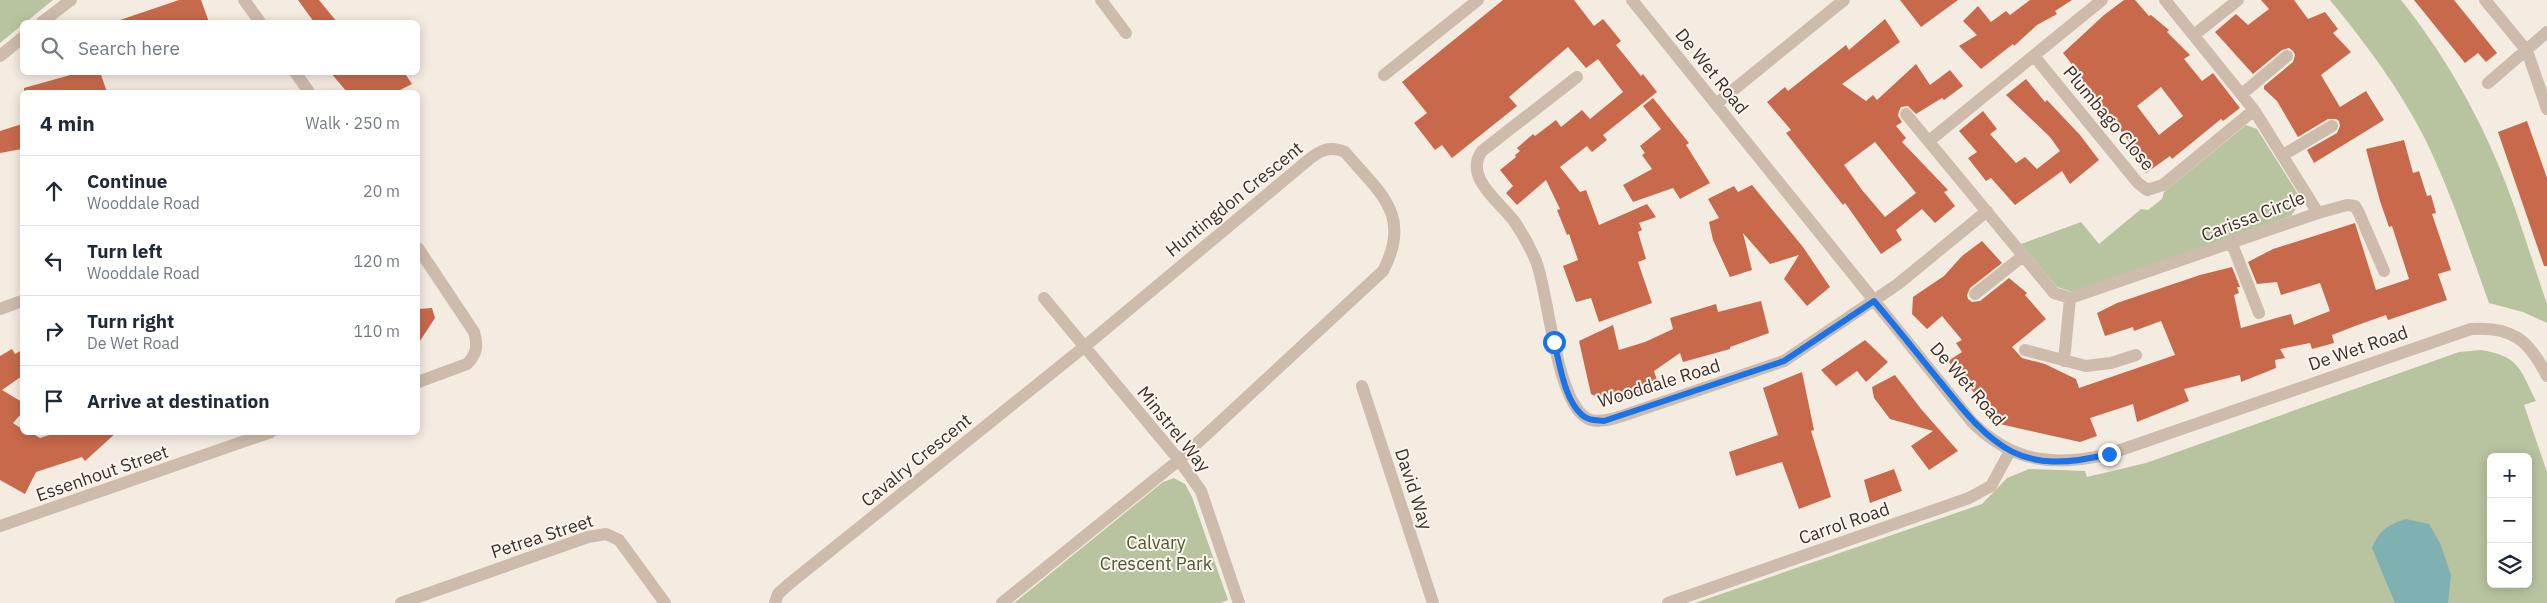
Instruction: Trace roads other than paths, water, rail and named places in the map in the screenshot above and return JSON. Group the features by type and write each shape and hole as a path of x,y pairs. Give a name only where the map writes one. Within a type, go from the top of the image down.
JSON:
{"street":[{"path":"45,20 71,0"},
{"path":"244,0 259,20"},
{"path":"1101,0 1126,33"},
{"path":"1384,75 1478,0"},
{"name":"De Wet Road","path":"1632,0 1972,422 1985,434 2010,451 2039,460 2056,462 2075,461 2109,454 2471,329 2488,328 2501,330 2524,341 2534,352 2547,376"},
{"path":"1716,104 1844,0"},
{"path":"1929,141 2102,0"},
{"name":"Carissa Circle","path":"2070,298 2318,213 2254,110 2165,0"},
{"path":"2194,35 2238,0"},
{"path":"2485,0 2527,51 2547,109"},
{"path":"2488,83 2547,32"},
{"path":"0,56 20,40"},
{"name":"Plumbago Close","path":"2034,56 2138,183 2147,190 2154,190 2163,185 2254,110"},
{"path":"2242,94 2287,56"},
{"path":"297,75 308,90"},
{"name":"Wooddale Road","path":"1577,77 1494,141 1478,156 1476,168 1480,179 1513,220 1530,246 1538,267 1554,342 1568,392 1582,415 1592,420 1604,421 1770,367 1795,354 1874,301"},
{"path":"1906,114 2054,293 2070,298 2064,361"},
{"path":"2283,156 2332,126"},
{"name":"Huntingdon Crescent","path":"1084,347 1321,151 1337,148 1345,152 1383,197 1390,206 1395,220 1390,251 1383,271 1179,460"},
{"path":"2318,213 2347,205 2355,206 2367,228 2384,271"},
{"path":"1874,301 1987,211"},
{"path":"2232,244 2259,313"},
{"path":"420,251 474,332 476,340 475,353 467,364 420,381"},
{"path":"1975,294 2024,256"},
{"name":"Minstrel Way","path":"1044,298 1179,460 1201,491 1239,603"},
{"path":"0,309 20,302"},
{"name":"Cavalry Crescent","path":"775,603 778,594 789,584 1084,347"},
{"path":"2025,350 2086,366 2096,366 2136,355"},
{"name":"David Way","path":"1362,386 1433,603"},
{"name":"Essenhout Street","path":"0,526 262,435"},
{"name":"Carrol Road","path":"1668,603 1969,498 1991,486 2010,451"},
{"path":"1002,603 1179,460"},
{"name":"Petrea Street","path":"402,603 588,537 606,534 619,540 665,603"}],"water":[{"path":"2406,519 2429,524 2440,543 2451,575 2448,603 2395,603 2372,548 2381,532"}],"park label":[{"name":"Calvary Crescent Park","path":"1156,552"}]}
